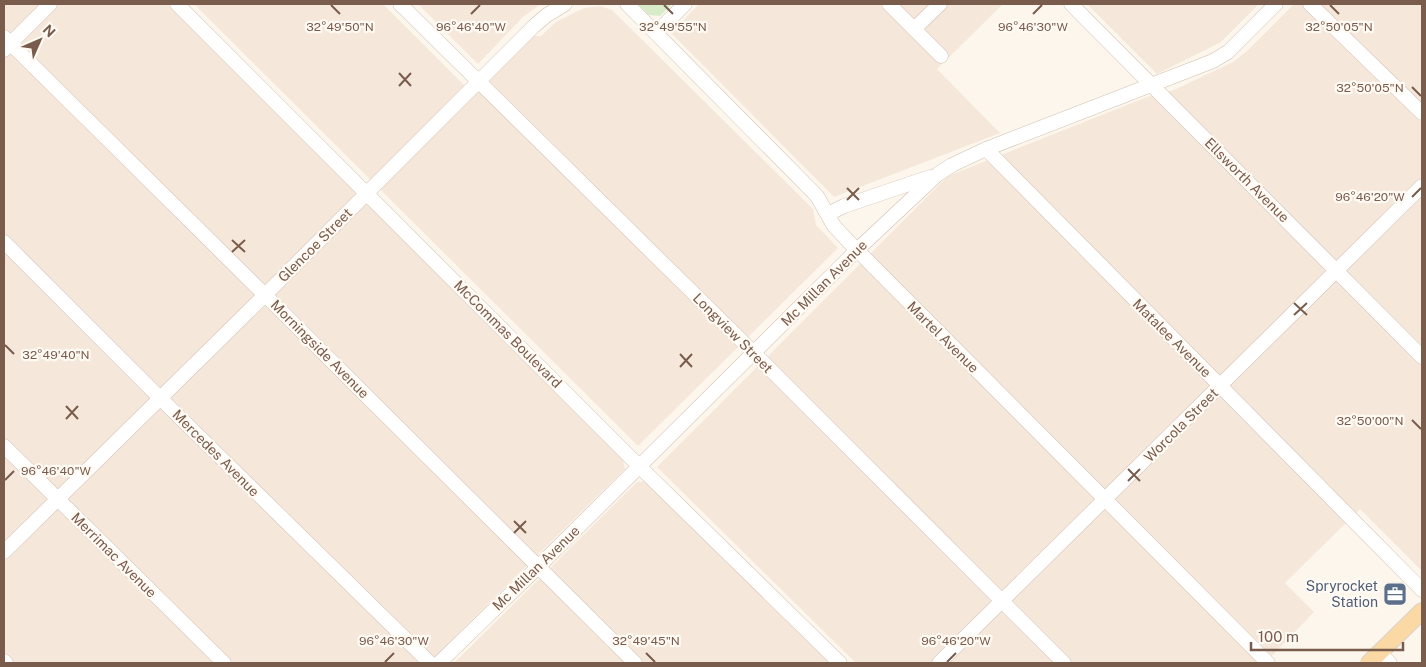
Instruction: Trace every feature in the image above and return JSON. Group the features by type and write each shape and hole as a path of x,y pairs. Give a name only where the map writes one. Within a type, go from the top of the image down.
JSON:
{"main road":[{"path":"1379,660 1422,611"}],"street":[{"path":"6,44 50,4"},
{"name":"McCommas Boulevard","path":"177,4 639,466 840,663"},
{"name":"Longview Street","path":"400,4 754,353 1064,663"},
{"name":"Glencoe Street","path":"4,552 368,193 534,26 565,4"},
{"name":"Martel Avenue","path":"627,4 817,196 834,226 857,250 1268,663"},
{"path":"656,33 685,4"},
{"path":"889,4 941,56"},
{"path":"914,29 940,4"},
{"name":"Ellsworth Avenue","path":"1071,4 1422,357"},
{"name":"Mc Millan Avenue","path":"439,663 857,250 938,174 952,164 986,149 1220,57 1228,52 1276,4"},
{"path":"1310,4 1422,113"},
{"name":"Morningside Avenue","path":"6,44 265,295 635,663"},
{"name":"Matalee Avenue","path":"986,149 1422,590"},
{"path":"828,214 938,174"},
{"name":"Worcola Street","path":"939,663 1422,186"},
{"name":"Mercedes Avenue","path":"4,242 430,663"},
{"name":"Merrimac Avenue","path":"4,446 224,663"}],"shaded area":[{"path":"4,4 168,4 622,456 625,469 428,663 4,663"},
{"path":"194,4 383,4 474,95 534,36 541,36 556,22 584,8 600,6 612,10 813,209 816,225 838,248 638,446"},
{"path":"418,4 541,4 524,16 478,64"},
{"path":"699,4 1003,4 937,69 1000,133 834,197 671,33"},
{"path":"1087,4 1259,4 1221,42 1157,74"},
{"path":"1294,4 1422,4 1422,571 1360,509 1285,583 1314,612 1265,663 856,663 657,467 948,176 1147,97 1174,90 1233,62 1247,51"},
{"path":"648,481 831,663 454,663 637,482"}],"green space":[{"path":"638,4 672,4 660,16 649,15"}],"place":[{"name":"Spryrocket Station","path":"1395,594"}]}
